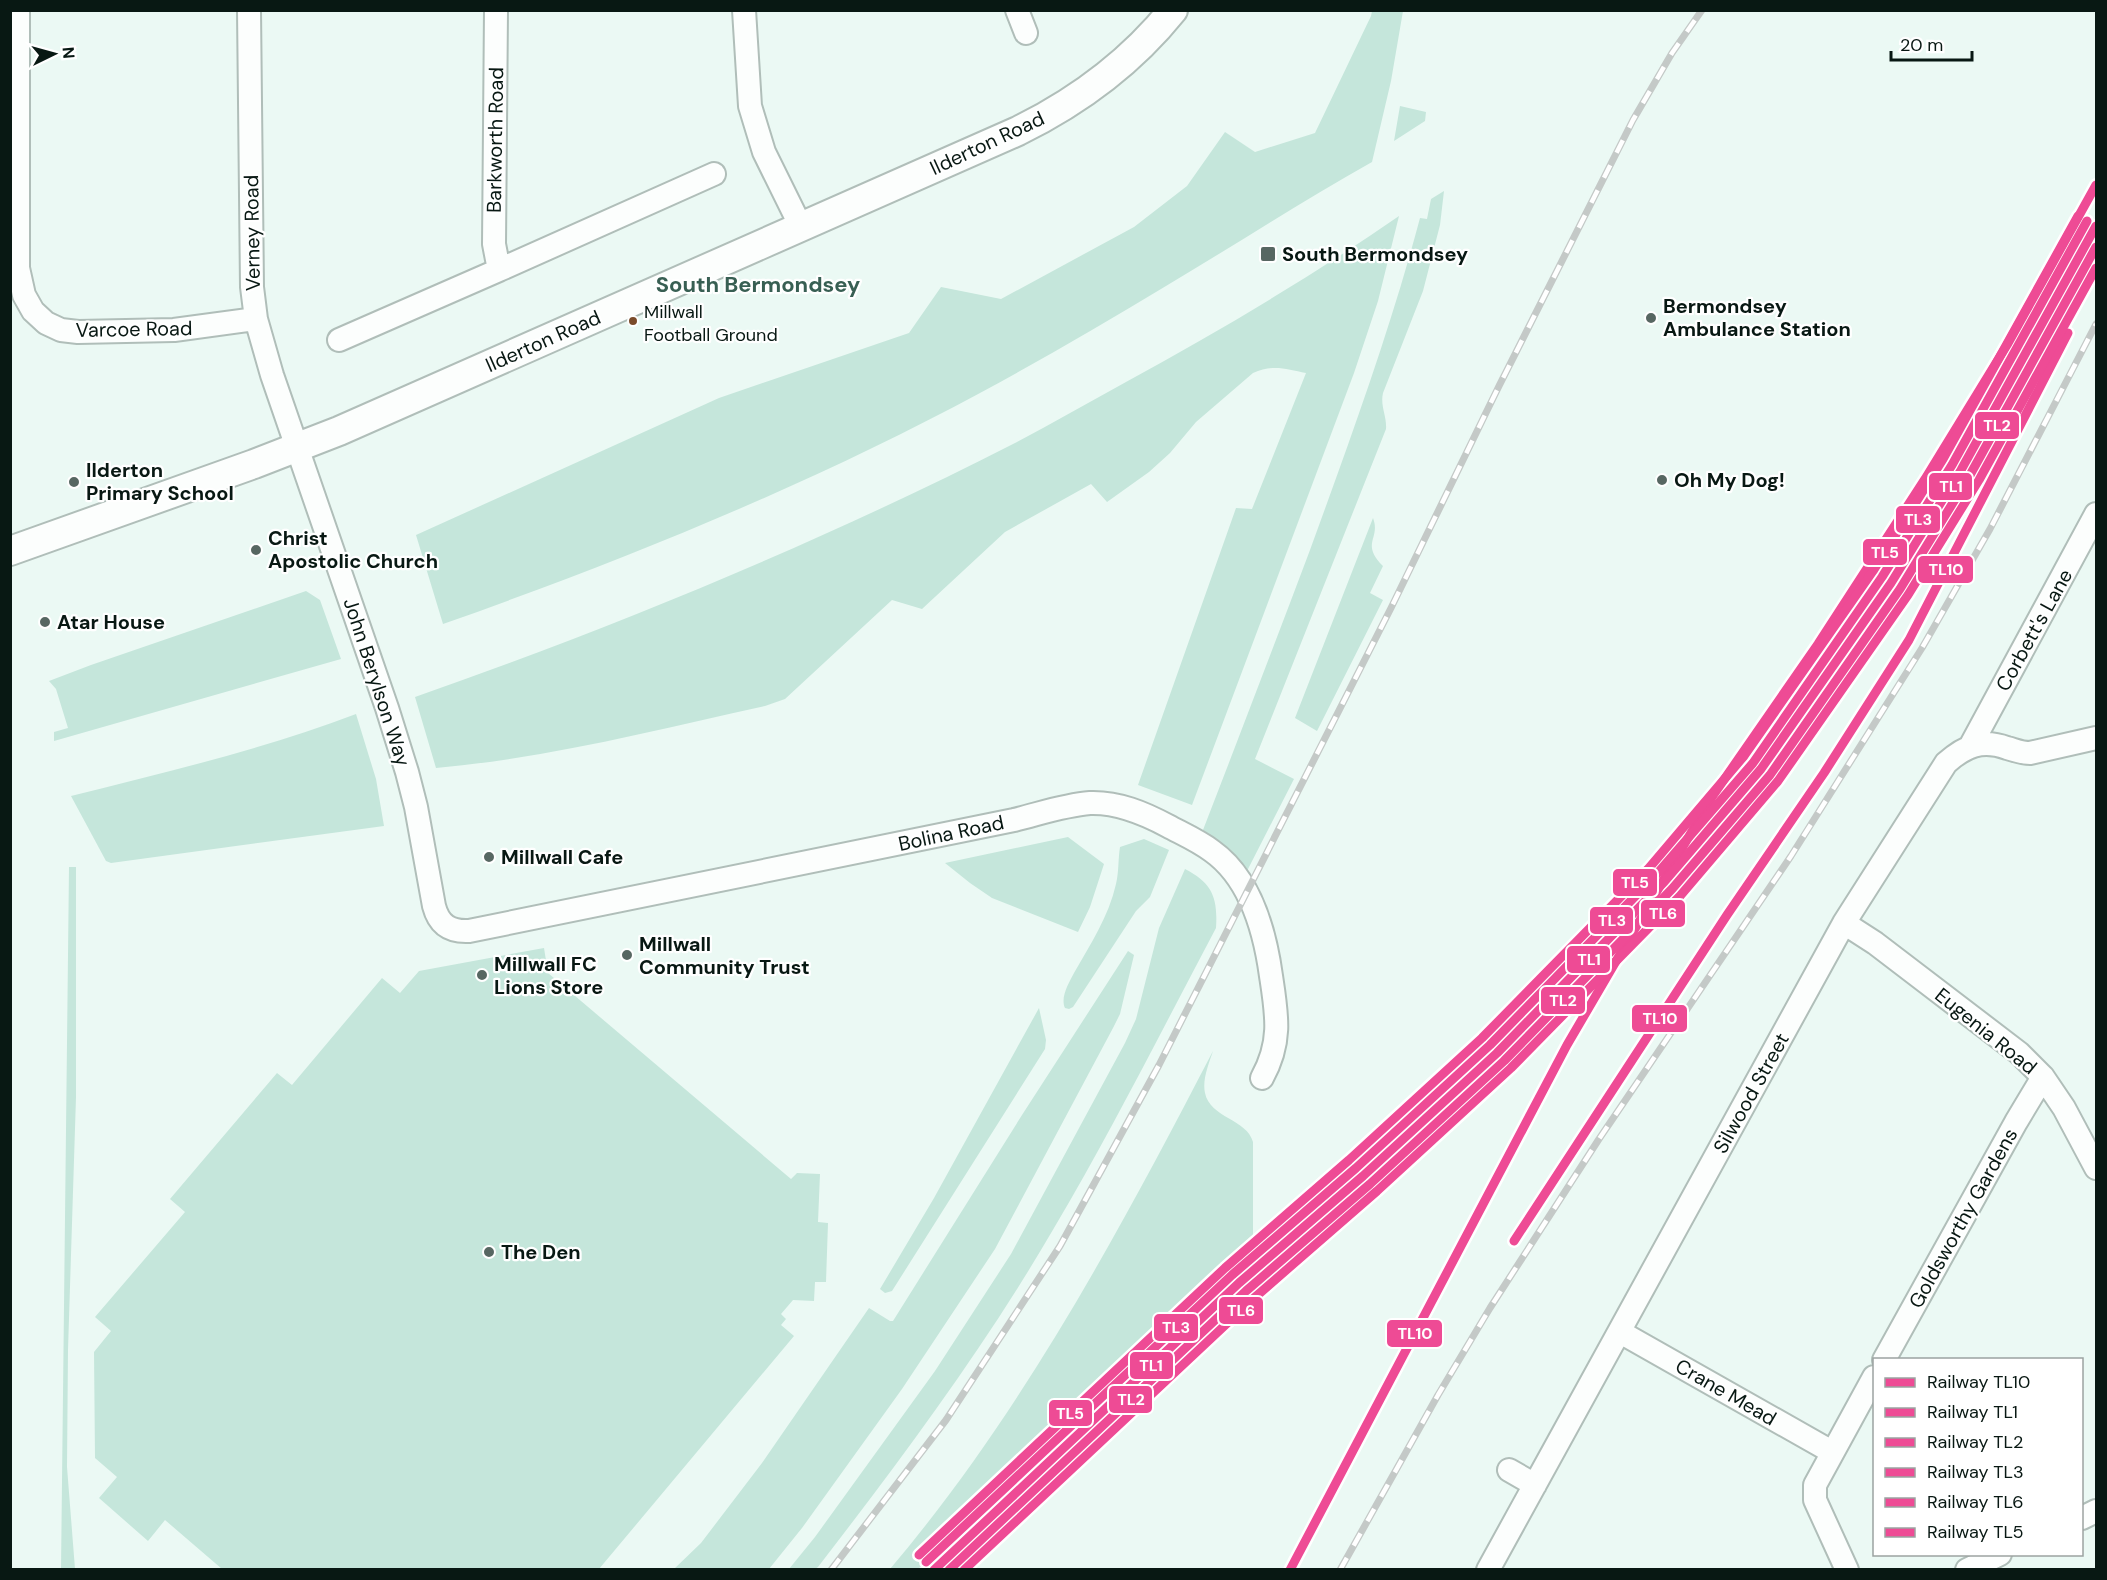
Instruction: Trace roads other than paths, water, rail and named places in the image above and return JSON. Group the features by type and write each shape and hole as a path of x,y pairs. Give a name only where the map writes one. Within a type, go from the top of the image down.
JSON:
{"street":[{"name":"Varcoe Road","path":"18,10 14,174 20,281 24,295 33,311 46,323 61,330 88,332 174,330 256,319"},
{"name":"Verney Road","path":"249,10 252,287 256,319 297,448"},
{"name":"Barkworth Road","path":"496,10 494,244 499,270"},
{"path":"744,10 750,106 764,152 801,227"},
{"path":"1017,10 1026,33"},
{"name":"Ilderton Road","path":"10,550 297,448 1018,131 1062,108 1114,69 1151,35 1173,10"},
{"path":"339,340 714,174"},
{"name":"John Berylson Way","path":"297,448 407,772 434,906 440,921"},
{"name":"Corbett's Lane","path":"1971,745 2097,514"},
{"path":"1971,745 1995,745 2020,753 2030,753 2097,738"},
{"name":"Silwood Street","path":"1488,1569 1844,922 1946,763 1959,751 1971,745"},
{"name":"Bolina Road","path":"440,921 450,928 469,930 1014,820 1076,805 1110,804 1137,811 1198,842 1224,861 1240,881 1264,937 1274,1001 1276,1043 1262,1078"},
{"name":"Eugenia Road","path":"1844,922 2019,1053 2043,1077 2064,1108 2097,1168"},
{"name":"Goldsworthy Gardens","path":"1885,1358 2043,1077"},
{"name":"Crane Mead","path":"1620,1332 1832,1452"},
{"path":"1846,1569 1815,1500 1815,1485 1873,1380"},
{"path":"1509,1470 1535,1485"},
{"path":"2083,1518 2097,1511"},
{"path":"1967,1569 1996,1556"}],"railway":[{"path":"831,1570 946,1420 1060,1246 1159,1065 1391,608 1499,386 1633,120 1672,53 1702,10"},
{"path":"1340,1570 1438,1395 1490,1308 1599,1139 1791,856 1922,648 1990,529 2096,324"}],"rail line":[{"name":"TL10","path":"1290,1570 1567,1045 1712,797 1818,644 1925,479 2007,345 2096,185"},
{"name":"TL5","path":"919,1555 1225,1268 1349,1160 1482,1038 1649,868 1744,756 1873,571 1943,459 2078,216"},
{"name":"TL3","path":"926,1562 1232,1275 1356,1168 1490,1045 1656,875 1753,763 1882,577 1952,465 2087,221"},
{"name":"TL1","path":"934,1570 1239,1283 1363,1176 1497,1053 1664,882 1761,769 1891,583 1961,470 2096,226"},
{"name":"TL2","path":"949,1570 1246,1291 1370,1184 1504,1061 1672,889 1770,775 1900,589 1970,475 2096,247"},
{"name":"TL6","path":"964,1570 1253,1299 1377,1191 1511,1068 1680,896 1778,781 1908,595 1979,480 2096,268"},
{"name":"TL10","path":"1514,1241 1727,915 1824,773 1909,640 2068,333"}],"place":[{"name":"South Bermondsey","path":"1268,254"},
{"name":"Bermondsey Ambulance Station","path":"1651,318"},
{"name":"Millwall Football Ground","path":"633,321"},
{"name":"Oh My Dog!","path":"1662,480"},
{"name":"Ilderton Primary School","path":"74,482"},
{"name":"Christ Apostolic Church","path":"256,550"},
{"name":"Atar House","path":"45,622"},
{"name":"Millwall Cafe","path":"489,857"},
{"name":"Millwall Community Trust","path":"627,955"},
{"name":"Millwall FC Lions Store","path":"482,975"},
{"name":"The Den","path":"489,1252"}],"district":[{"name":"South Bermondsey","path":"758,284"}]}
